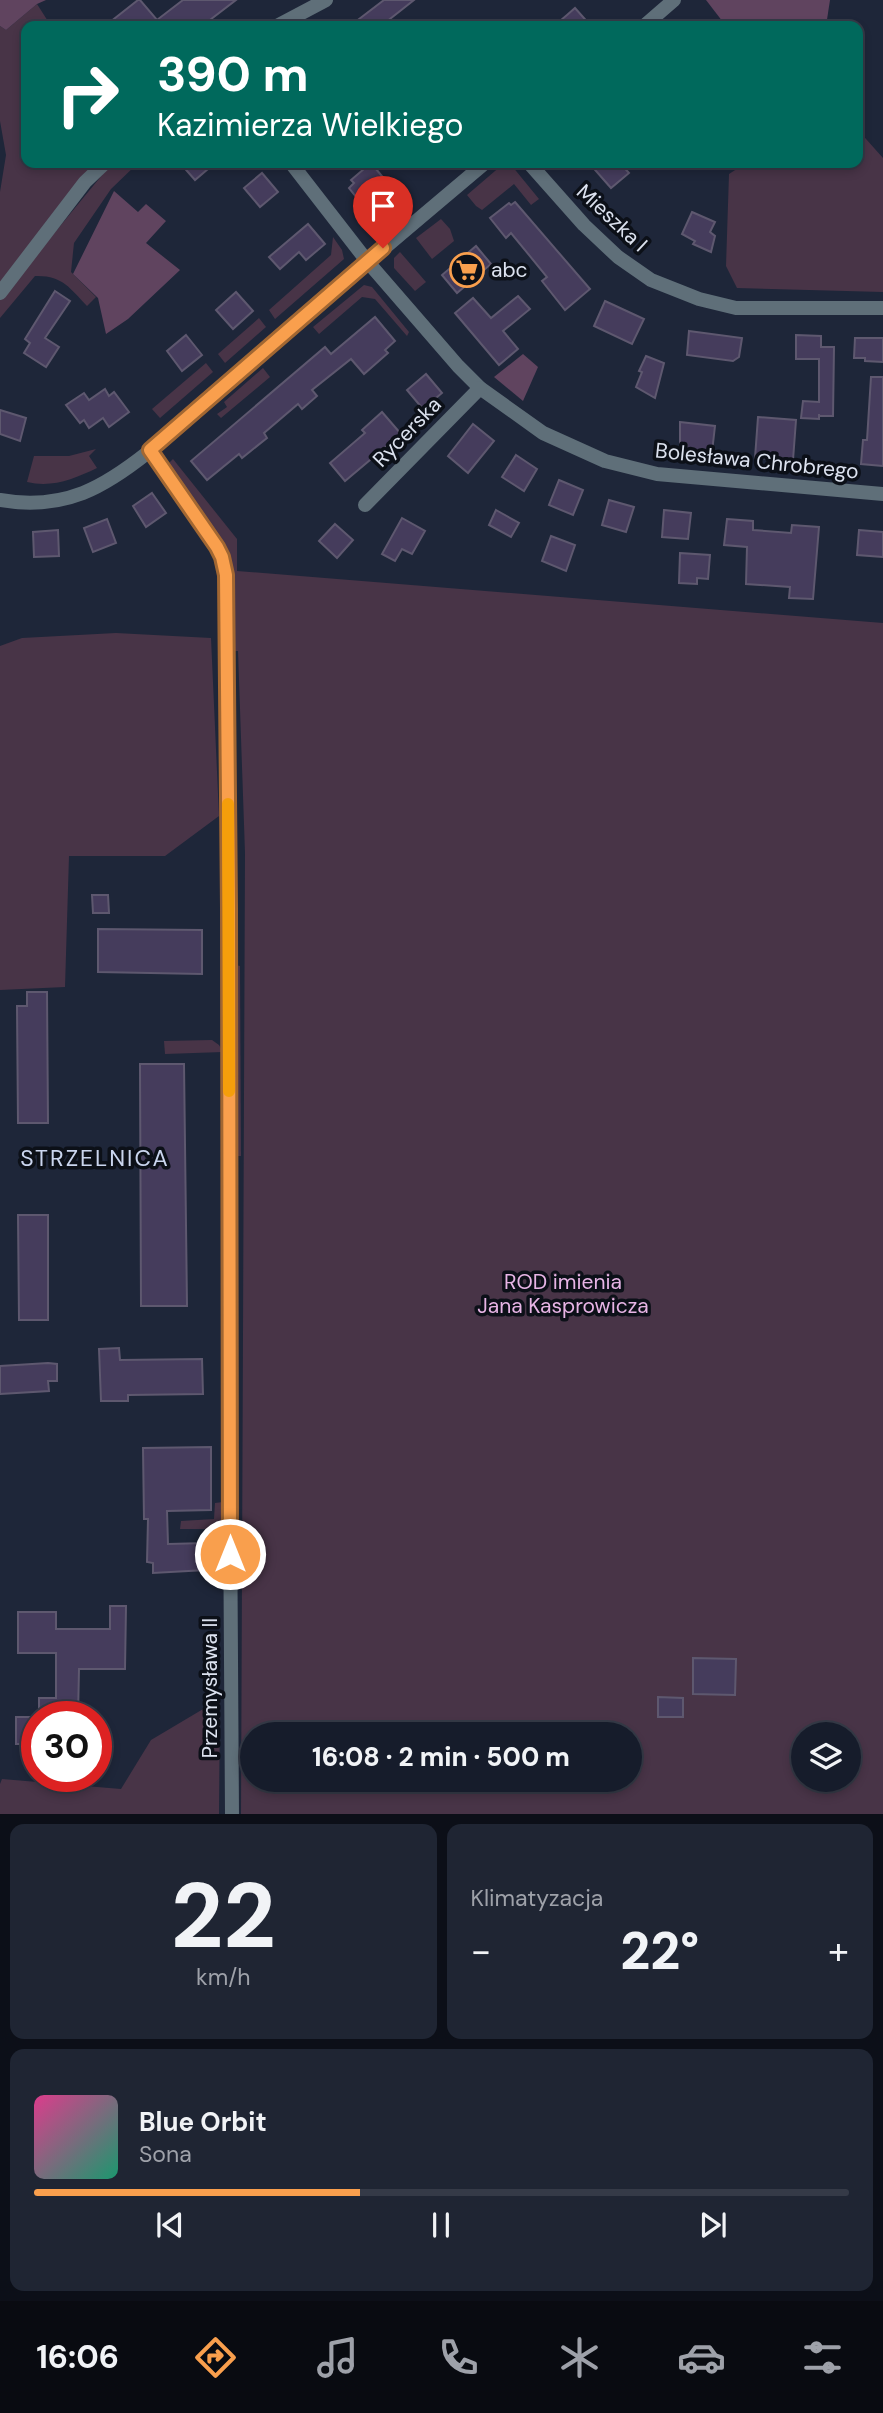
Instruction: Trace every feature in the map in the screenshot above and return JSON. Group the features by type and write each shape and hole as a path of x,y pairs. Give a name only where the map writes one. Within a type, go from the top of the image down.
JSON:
{"street":[{"path":"286,21 326,0"},
{"path":"650,21 674,0"},
{"path":"0,293 85,182 100,168"},
{"name":"Bolesława Chrobrego","path":"295,168 367,261 480,388 543,433 614,463 657,474 883,494"},
{"path":"0,500 34,504 84,492 105,482 150,450 367,261 479,168"},
{"name":"Mieszka I","path":"533,168 584,225 618,257 651,280 699,299 736,308 883,308"},
{"name":"Rycerska","path":"365,505 480,388"},
{"name":"Przemysława II","path":"150,450 217,547 226,575 232,1814"}],"green space":[{"path":"37,4 48,21 21,21 21,168 93,168 0,285 0,192 6,155 0,121 0,26 6,30"},
{"path":"863,136 883,158 883,292 737,288 726,266 729,174 738,168 863,168"},
{"path":"108,168 133,168 111,189 74,243 71,272 96,297 87,306 59,280 44,276 35,276 0,318 0,299"},
{"path":"498,168 514,168 539,199 531,205 514,184 482,210 467,195"},
{"path":"441,219 450,229 454,241 432,259 416,238"},
{"path":"333,237 342,250 344,259 275,319 269,310 331,255"},
{"path":"400,252 426,282 415,291 394,268 394,258"},
{"path":"364,285 372,287 409,332 407,336 375,299 362,297 319,334 313,327"},
{"path":"259,318 266,327 225,363 218,354"},
{"path":"206,363 213,372 160,418 152,409"},
{"path":"263,368 270,377 221,418 217,414 227,407 224,402"},
{"path":"96,449 89,456 97,468 63,481 45,484 27,482 34,456 69,456"},
{"name":"ROD imienia Jana Kasprowicza","path":"173,459 237,539 237,571 883,623 883,1814 241,1814 241,1792 642,1792 642,1722 241,1722 245,853 238,651 232,651 232,573 229,555 169,463"},
{"path":"116,633 211,638 219,816 165,856 69,856 65,987 0,990 0,646 22,638"},
{"path":"236,965 240,966 241,1156 237,1156"},
{"path":"212,1040 223,1052 165,1054 164,1041"},
{"path":"223,1502 223,1529 180,1529 181,1521 214,1519 215,1503"},
{"path":"220,1699 219,1814 0,1814 2,1779 21,1781 21,1792 112,1792 112,1788 121,1789 151,1740"}],"shaded area":[{"path":"0,0 46,0 37,4 6,30 0,26"},
{"path":"706,0 830,0 827,21 722,21"},
{"path":"114,191 138,212 146,204 166,221 146,243 180,270 128,319 106,334 98,298 73,274"},
{"path":"523,354 538,367 523,401 494,377"}],"building":[{"path":"138,0 157,20 183,0 236,0 209,21 111,21"},
{"path":"384,0 414,0 387,21 357,21"},
{"path":"575,8 587,21 560,21"},
{"path":"184,168 209,168 195,180"},
{"path":"365,168 375,168 386,181 361,203 349,188 354,183 351,180"},
{"path":"593,168 624,168 629,173 611,188"},
{"path":"262,173 278,192 260,207 244,188"},
{"path":"515,202 590,289 565,310 542,281 547,277 511,233 506,238 490,218 509,203 511,205"},
{"path":"692,212 715,222 710,232 715,236 711,252 693,244 695,241 682,234"},
{"path":"308,224 325,244 306,260 299,252 280,269 269,257"},
{"name":"abc","path":"476,246 491,264 457,293 442,275"},
{"path":"55,291 70,301 45,338 59,347 46,367 24,353 30,343 25,339"},
{"path":"236,292 253,311 233,329 216,310"},
{"path":"518,296 530,309 503,331 518,349 499,365 455,313 473,298 491,318"},
{"path":"605,301 644,319 632,344 594,326"},
{"path":"375,317 395,341 385,350 388,353 364,374 351,359 312,390 317,396 302,409 298,404 264,433 267,438 242,458 239,454 207,480 191,461 325,347 331,354"},
{"path":"689,331 742,338 739,357 733,361 687,355"},
{"path":"186,335 202,355 182,371 167,351"},
{"path":"796,335 821,336 821,347 834,347 833,416 819,416 819,419 801,418 803,401 819,402 819,359 796,359"},
{"path":"855,338 883,338 883,362 854,358"},
{"path":"646,356 664,363 655,398 636,387"},
{"path":"426,374 442,393 423,409 407,390"},
{"path":"871,377 883,377 883,466 861,464 863,440 867,440"},
{"path":"105,389 109,396 114,392 129,412 109,427 103,418 89,428 84,420 80,423 66,405 84,393 89,400"},
{"path":"0,410 26,418 20,441 0,434"},
{"path":"382,412 401,434 345,481 330,463 365,433 362,430"},
{"path":"758,417 796,420 793,460 755,458"},
{"path":"680,422 715,426 712,452 687,449 687,444 680,443"},
{"path":"473,424 494,441 468,473 448,456"},
{"path":"516,455 537,469 524,491 502,477"},
{"path":"559,480 583,490 573,515 549,505"},
{"path":"152,493 166,513 146,527 133,506"},
{"path":"609,500 634,507 626,532 602,525"},
{"path":"496,510 519,523 511,537 489,525"},
{"path":"664,510 691,513 688,539 662,537"},
{"path":"402,518 425,531 412,554 402,549 395,561 382,554"},
{"path":"107,519 116,543 93,552 84,528"},
{"path":"727,519 753,521 753,530 791,533 792,525 819,527 813,599 789,598 790,587 746,584 747,547 724,545"},
{"path":"335,524 353,540 337,558 319,541"},
{"path":"58,530 59,556 34,557 33,532"},
{"path":"859,530 883,532 883,557 857,555"},
{"path":"551,536 575,545 566,571 542,561"},
{"path":"680,553 710,555 708,579 697,578 697,584 679,583"},
{"path":"92,895 108,895 109,913 93,913"},
{"path":"98,929 202,930 202,974 98,972"},
{"path":"27,992 47,992 48,1123 18,1123 17,1006 27,1006"},
{"path":"140,1064 184,1064 187,1306 141,1306"},
{"path":"18,1215 48,1215 48,1320 19,1320"},
{"path":"119,1348 120,1360 202,1359 203,1394 128,1395 128,1401 101,1401 99,1349"},
{"path":"57,1364 57,1381 48,1381 49,1391 0,1394 0,1366"},
{"path":"211,1447 211,1510 167,1511 168,1544 206,1543 206,1570 153,1573 153,1563 147,1562 148,1519 144,1519 143,1448"},
{"path":"110,1606 126,1606 125,1669 79,1669 78,1701 39,1701 39,1698 56,1698 56,1653 18,1653 18,1612 56,1612 56,1629 110,1629"},
{"path":"693,1658 736,1659 735,1695 693,1694"},
{"path":"658,1697 683,1698 683,1717 658,1717"},
{"path":"16,1717 21,1717 21,1744 16,1744"}],"slow traffic":[{"path":"228,804 229,1091"}],"place":[{"name":"abc","path":"467,270"}],"district":[{"name":"STRZELNICA","path":"95,1158"}],"route":[{"path":"230,1554 226,575 225,565 217,547 150,450 383,248"}]}
